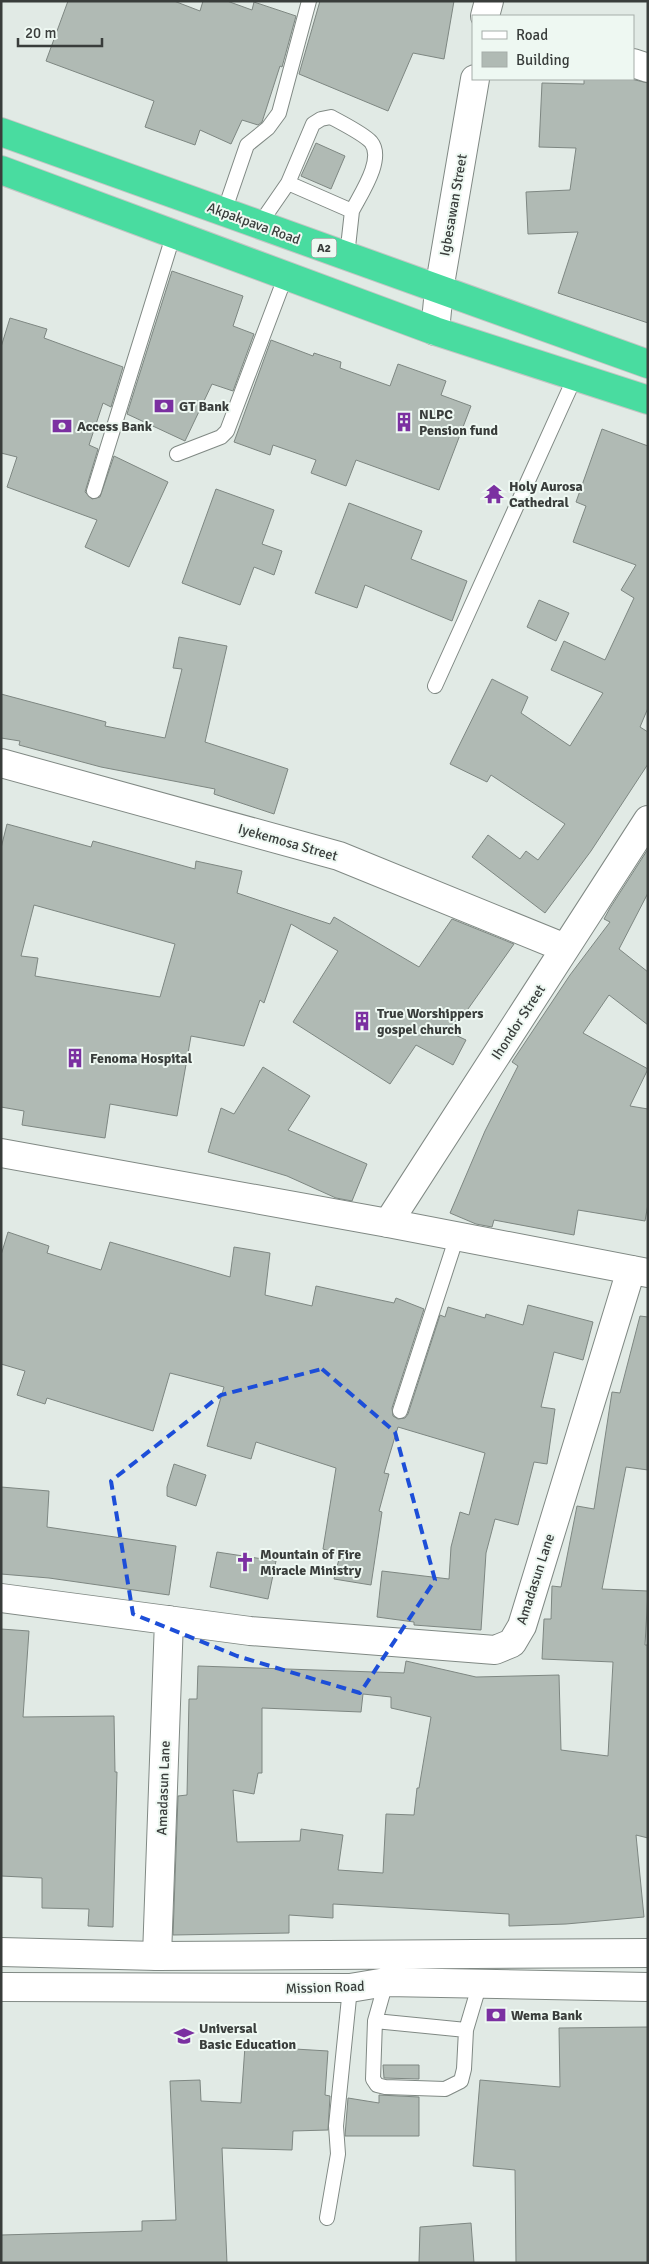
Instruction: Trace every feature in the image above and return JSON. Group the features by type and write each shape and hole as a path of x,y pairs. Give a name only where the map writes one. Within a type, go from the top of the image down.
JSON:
{"highway":[{"name":"Akpakpava Road","path":"1,132 648,364"},
{"path":"1,170 435,331 648,400"}],"street":[{"path":"485,15 489,1"},
{"path":"634,64 648,68"},
{"name":"Igbesawan Street","path":"435,331 439,290 475,80"},
{"name":"Iyekemosa Street","path":"1,763 339,856 565,948"},
{"name":"Ihondor Street","path":"388,1223 648,820"},
{"path":"1,1153 388,1223 639,1272"},
{"name":"Amadasun Lane","path":"1,1598 250,1631 495,1650 512,1643 522,1626 639,1272"},
{"name":"Amadasun Lane","path":"157,1956 170,1620"},
{"path":"1,1952 157,1956 648,1953"},
{"name":"Mission Road","path":"1,1988 350,1988 386,1982 648,1987"}],"lane":[{"path":"224,212 247,145 268,128 279,113 309,1"},
{"path":"259,225 288,184 313,124 321,118 331,117 372,142 376,153 375,166 352,211 346,256"},
{"path":"288,184 352,211"},
{"path":"94,491 174,233"},
{"path":"177,454 220,437 226,431 286,275"},
{"path":"435,686 576,377"},
{"path":"400,1411 457,1236"},
{"path":"386,1982 375,2021 373,2079 377,2085 384,2087 445,2089 460,2081 464,2069 466,2030 480,1983"},
{"path":"327,2218 338,2154 336,2126 350,1988"},
{"path":"375,2021 466,2030"}],"highlighted area":[{"path":"322,1369 395,1432 435,1580 360,1693 237,1656 133,1614 111,1481 221,1395"}],"building":[{"path":"68,1 174,1 200,11 203,1 227,1 252,10 254,2 296,16 282,67 280,66 262,122 258,125 242,120 231,144 200,130 195,145 145,127 154,101 46,61"},
{"path":"320,1 454,1 444,59 413,53 388,111 299,74"},
{"path":"584,80 634,80 648,83 648,323 558,293 578,232 528,234 526,192 570,190 576,148 539,147 542,83 584,84"},
{"path":"316,143 345,156 331,189 301,176"},
{"path":"172,271 243,296 233,326 254,334 233,391 212,384 185,441 127,414"},
{"path":"10,318 47,329 44,338 123,367 111,407 103,403 89,445 98,449 85,492 92,499 100,497 114,456 168,482 129,567 85,547 97,520 7,487 17,457 1,453 1,347"},
{"path":"271,340 313,356 314,353 341,362 340,368 390,386 398,364 446,381 441,395 471,406 439,490 356,460 346,486 311,473 316,460 273,445 270,455 234,442"},
{"path":"602,429 648,446 648,708 640,727 648,732 648,764 591,851 545,913 472,857 488,835 520,859 526,851 538,860 565,824 491,775 487,782 450,764 492,679 528,697 521,713 570,746 603,693 551,670 564,641 605,660 634,598 621,590 636,565 573,542 586,506 576,502"},
{"path":"216,489 274,510 262,544 282,551 274,575 254,567 240,605 182,583"},
{"path":"349,503 422,531 411,559 467,581 452,621 365,585 357,608 315,593"},
{"path":"539,600 569,613 556,641 527,627"},
{"path":"179,637 227,646 205,742 288,769 274,814 214,794 215,789 101,767 19,745 20,741 1,738 1,694 106,722 105,726 165,738 182,669 173,668"},
{"path":"7,824 91,847 93,841 195,869 196,861 242,871 237,893 330,924 334,917 419,967 452,919 514,944 451,1033 466,1040 453,1065 416,1045 390,1084 293,1022 338,951 291,924 264,1003 260,1000 244,1046 191,1036 177,1116 110,1104 105,1138 22,1125 24,1111 1,1107 1,848","holes":["34,905 175,944 160,997 35,976 38,958 21,956"]},
{"path":"648,849 648,893 619,949 648,972 648,1025 609,995 583,1033 648,1069 630,1106 648,1109 648,1204 645,1221 578,1210 574,1235 494,1220 492,1227 476,1224 450,1213 485,1131 518,1066 512,1062 570,975 610,922 604,919"},
{"path":"263,1067 310,1096 288,1130 367,1164 352,1201 336,1198 287,1176 208,1152 221,1108 234,1114"},
{"path":"8,1232 49,1246 47,1253 101,1270 110,1242 230,1277 234,1247 270,1253 265,1295 312,1306 316,1286 394,1303 396,1298 424,1309 392,1408 393,1416 398,1419 405,1418 408,1414 440,1315 445,1317 448,1307 485,1318 486,1314 523,1325 528,1305 593,1322 583,1360 554,1352 541,1407 555,1409 547,1464 534,1462 518,1525 495,1519 486,1553 481,1630 414,1625 414,1622 377,1617 382,1571 449,1579 451,1547 460,1512 469,1515 485,1453 398,1427 384,1473 389,1474 379,1511 382,1512 371,1585 334,1579 340,1555 323,1549 336,1468 256,1442 251,1459 207,1446 224,1387 170,1373 153,1431 47,1398 45,1404 17,1395 25,1371 1,1364 1,1255"},
{"path":"640,1316 648,1317 648,1470 626,1467 602,1589 648,1591 645,1645 648,1645 648,1838 636,1835 644,1917 566,1924 509,1926 509,1914 333,1904 333,1918 289,1915 289,1933 173,1935 178,1796 187,1795 189,1699 197,1699 198,1666 404,1673 406,1661 476,1677 559,1675 561,1750 608,1756 613,1662 542,1659 544,1619 551,1619 552,1586 561,1587 577,1506 594,1509 612,1392 620,1393","holes":["363,1694 391,1697 391,1708 431,1717 419,1788 417,1788 414,1815 386,1814 383,1873 338,1870 343,1835 301,1829 300,1841 237,1842 233,1790 254,1794 258,1773 262,1773 262,1708 361,1712"]},
{"path":"174,1464 206,1475 196,1506 167,1496 167,1487"},
{"path":"1,1487 49,1491 47,1527 176,1546 169,1595 49,1578 1,1574"},
{"path":"217,1552 276,1561 268,1599 210,1587"},
{"path":"1,1629 29,1631 23,1717 114,1716 115,1772 117,1772 113,1927 88,1926 89,1909 42,1908 42,1878 1,1876"},
{"path":"648,2027 648,2263 516,2263 515,2170 473,2166 480,2080 560,2087 559,2028"},
{"path":"245,2046 328,2051 325,2095 330,2096 328,2130 293,2131 292,2150 222,2148 227,2263 1,2263 1,2235 142,2231 142,2221 176,2220 170,2081 200,2080 201,2101 241,2103"},
{"path":"383,2065 419,2065 419,2079 384,2078"},
{"path":"379,2095 419,2097 419,2136 345,2136 348,2098 379,2103"},
{"path":"471,2223 474,2263 419,2263 420,2227"}],"place":[{"name":"GT Bank","path":"164,406"},
{"name":"NLPC Pension fund","path":"404,422"},
{"name":"Access Bank","path":"62,426"},
{"name":"Holy Aurosa Cathedral","path":"494,494"},
{"name":"True Worshippers gospel church","path":"362,1021"},
{"name":"Fenoma Hospital","path":"75,1058"},
{"name":"Mountain of Fire Miracle Ministry","path":"245,1562"},
{"name":"Wema Bank","path":"496,2015"},
{"name":"Universal Basic Education","path":"184,2036"}]}
